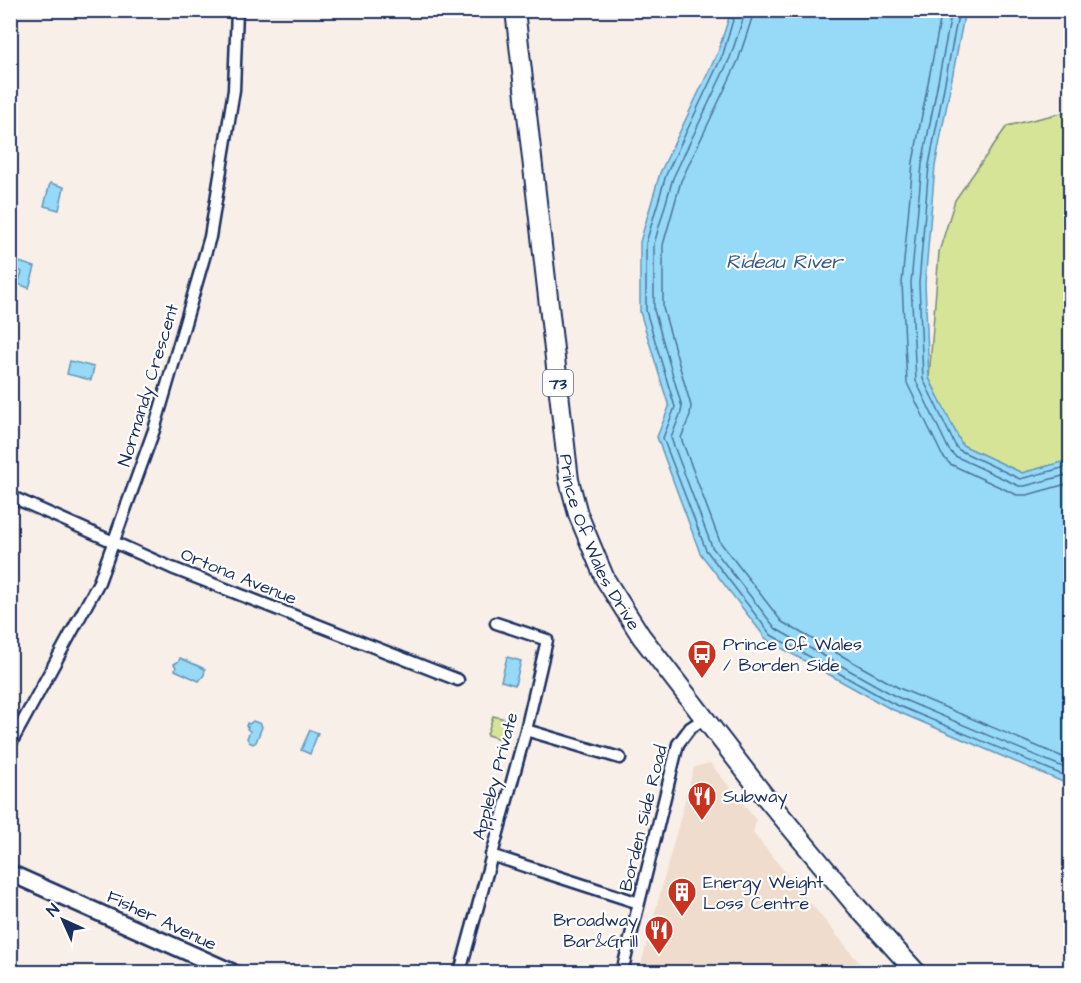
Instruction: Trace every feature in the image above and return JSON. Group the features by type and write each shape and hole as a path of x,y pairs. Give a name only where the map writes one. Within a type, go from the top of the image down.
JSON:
{"main road":[{"name":"Prince Of Wales Drive","path":"515,10 569,480 578,514 605,579 641,636 763,794 857,907 916,972"},
{"name":"Fisher Avenue","path":"10,873 214,969 232,972"},
{"path":"894,949 905,972"}],"street":[{"name":"Normandy Crescent","path":"10,745 99,582 154,430 210,237 234,90 237,10"},
{"name":"Ortona Avenue","path":"10,496 172,568 458,680"},
{"name":"Appleby Private","path":"460,972 526,730 547,640 496,623"},
{"name":"Borden Side Road","path":"622,972 678,744 690,728 705,718"},
{"path":"526,730 620,758"},
{"path":"491,855 639,903"}],"shaded area":[{"path":"710,763 756,820 753,833 867,972 639,972 694,767"}],"green space":[{"path":"1070,111 1070,460 1022,473 962,445 929,378 939,252 955,200 1007,126"},
{"path":"493,716 506,719 500,739 487,735"}],"water":[{"name":"Rideau River","path":"731,11 965,11 935,166 925,283 929,378 962,445 1022,473 1070,460 1070,785 889,708 767,640 700,553 657,437 669,407 640,312 640,242 660,173 718,52"},
{"path":"50,183 64,187 59,210 44,206"},
{"path":"19,262 35,267 29,288 18,284 22,272 15,268"},
{"path":"70,361 94,367 91,380 67,374"},
{"path":"507,657 521,661 515,685 501,681"},
{"path":"180,658 205,669 199,681 175,670 174,664"},
{"path":"253,721 261,724 262,727 253,744 247,738 250,731 246,726 247,723"},
{"path":"310,730 318,733 310,754 301,750"}],"place":[{"name":"Prince Of Wales / Borden Side","path":"702,680"},
{"name":"Subway","path":"702,822"},
{"name":"Energy Weight Loss Centre","path":"682,918"},
{"name":"Broadway Bar&Grill","path":"659,956"}]}
